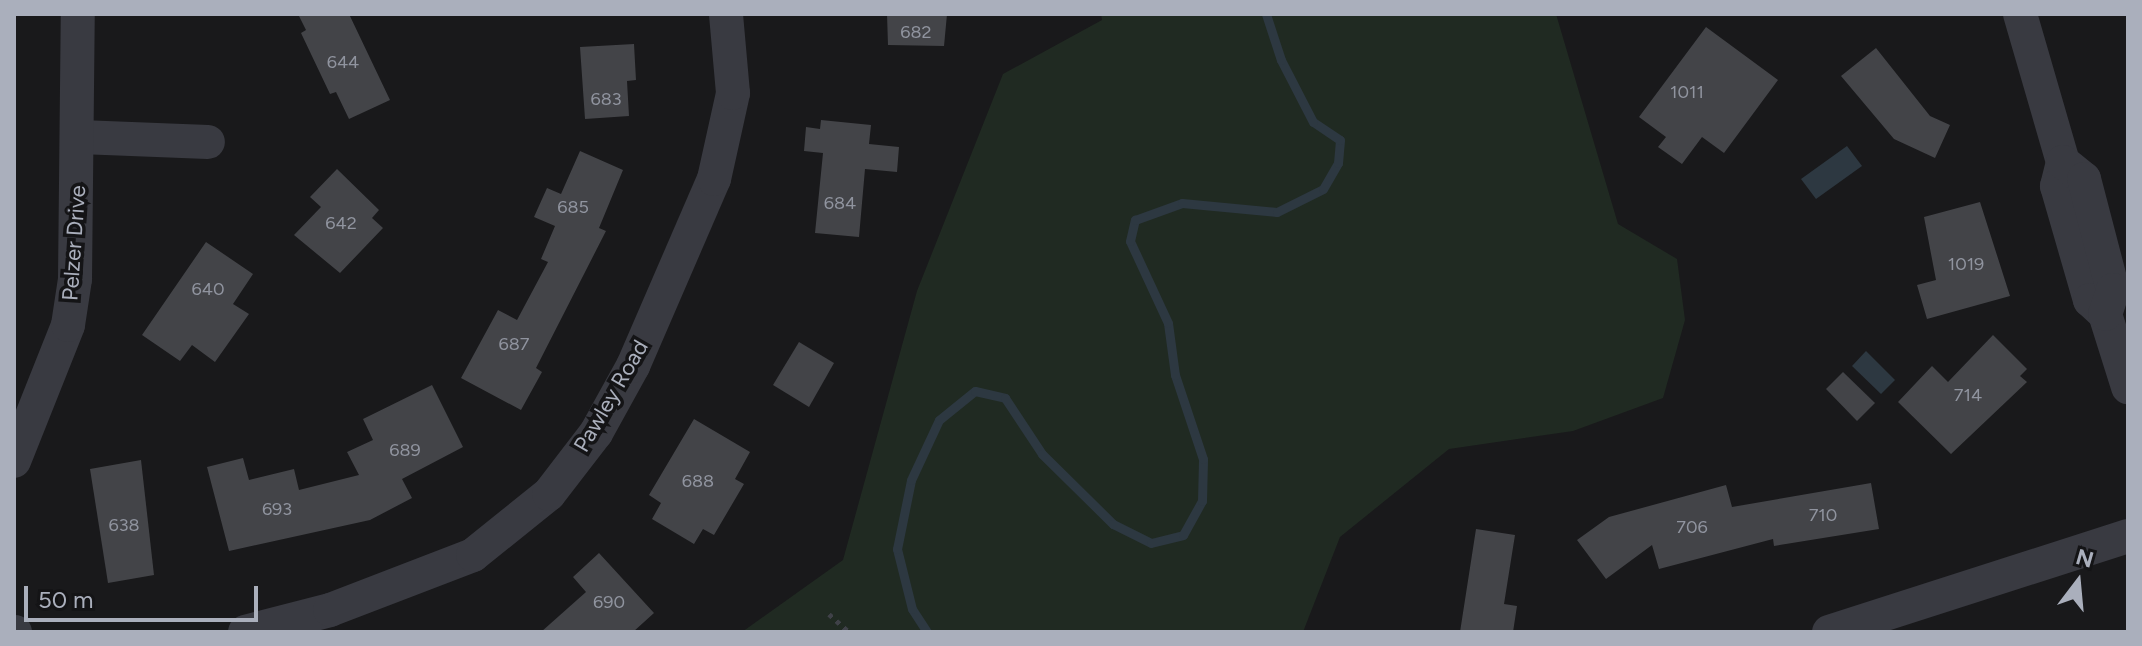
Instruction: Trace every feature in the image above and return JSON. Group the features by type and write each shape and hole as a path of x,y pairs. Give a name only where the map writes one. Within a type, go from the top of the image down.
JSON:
{"street":[{"name":"Pelzer Drive","path":"14,461 68,325 80,137 78,14"},
{"name":"Pawley Road","path":"245,632 333,621 473,555 549,494 596,433 633,366 714,179 733,93 726,14"},
{"path":"2020,14 2063,162 2084,179 2113,290 2105,314 2128,387"},
{"path":"80,137 208,142"},
{"path":"1829,632 2128,536"}],"path":[{"path":"829,614 849,632"}],"shaded area":[{"path":"1101,14 1556,14 1618,224 1677,259 1685,320 1663,398 1573,431 1449,449 1340,537 1303,632 742,632 843,560 917,291 1003,74 1102,20"},
{"path":"1847,146 1862,166 1816,199 1801,179"},
{"path":"1866,351 1895,380 1881,394 1852,366"}],"building":[{"path":"298,14 349,14 390,100 349,119 336,92 330,94 301,33 306,30"},
{"path":"887,14 947,14 944,46 888,45"},
{"path":"1706,27 1778,80 1724,153 1702,137 1682,164 1658,147 1666,137 1639,117"},
{"path":"634,44 636,80 627,81 629,116 585,119 580,47"},
{"path":"1876,48 1930,116 1950,125 1935,158 1894,139 1841,76"},
{"path":"821,120 871,125 869,144 899,147 897,172 865,169 859,237 815,233 823,153 804,151 806,127 820,129"},
{"path":"580,151 623,170 599,228 606,231 536,368 542,372 521,410 461,378 498,310 517,320 548,262 541,259 555,226 534,217 547,188 561,194"},
{"path":"337,169 379,210 372,218 383,228 340,273 294,235 321,207 310,197"},
{"path":"1980,202 2010,296 1927,319 1917,285 1936,280 1924,217"},
{"path":"206,242 253,274 233,304 249,314 215,362 192,345 180,361 142,335"},
{"path":"1993,335 2027,369 2020,376 2027,382 1951,454 1898,402 1932,366 1948,382"},
{"path":"799,342 834,363 809,407 773,385"},
{"path":"1843,372 1875,403 1857,421 1826,389"},
{"path":"432,385 463,447 402,479 412,498 370,520 229,551 207,467 243,458 249,480 294,469 299,490 359,475 347,452 373,440 363,419"},
{"path":"694,419 750,452 735,479 744,484 714,535 703,529 694,544 652,519 661,503 649,495"},
{"path":"141,460 154,575 108,583 90,469"},
{"path":"1871,483 1879,529 1774,546 1773,539 1659,569 1652,545 1606,579 1577,540 1609,517 1726,485 1732,507"},
{"path":"1476,529 1515,535 1504,604 1517,606 1513,632 1460,632"},
{"path":"599,553 654,613 633,632 541,632 586,592 573,577"}],"waterway":[{"path":"927,632 912,609 897,549 911,480 939,420 975,391 1005,398 1042,454 1113,524 1151,543 1183,535 1202,501 1203,459 1175,375 1168,323 1130,241 1135,220 1182,203 1277,212 1323,189 1338,163 1340,140 1313,122 1281,60 1266,14"}]}
